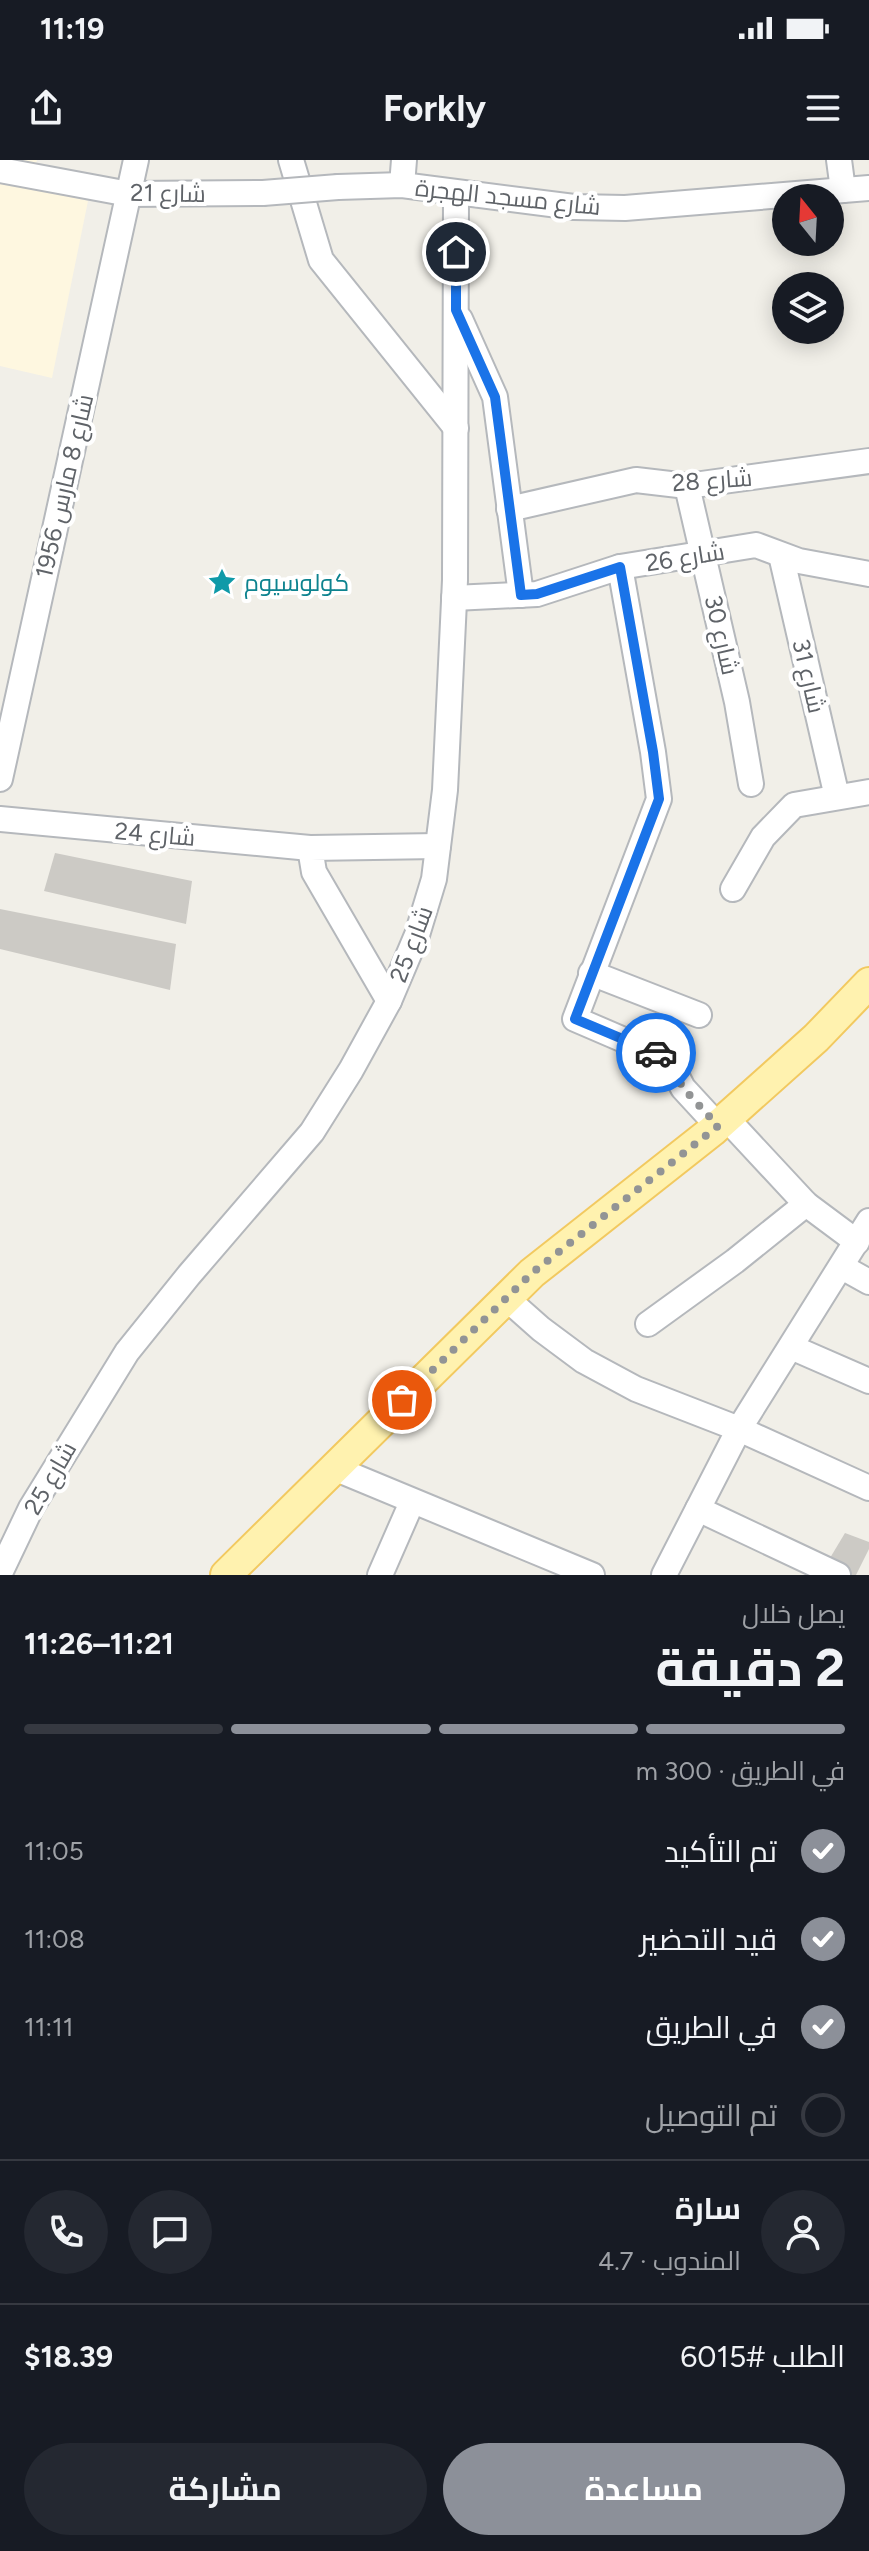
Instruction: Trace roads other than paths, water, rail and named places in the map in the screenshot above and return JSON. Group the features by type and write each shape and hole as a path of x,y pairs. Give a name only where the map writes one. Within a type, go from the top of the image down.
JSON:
{"main road":[{"path":"226,1575 532,1273 722,1122 816,1038 869,983"}],"street":[{"name":"شارع 8 مارس 1956","path":"0,779 12,668 136,160"},
{"path":"291,160 321,260 456,428"},
{"path":"402,185 404,160"},
{"path":"839,160 842,184"},
{"name":"شارع 21","path":"0,170 45,169 129,194 263,193 338,187"},
{"name":"شارع مسجد الهجرة","path":"338,187 402,185 574,207 625,208 772,196"},
{"name":"شارع مسجد الهجرة","path":"844,190 869,188"},
{"name":"شارع 25","path":"0,1573 31,1508 127,1352 312,1132 389,1001 417,935 434,879 445,790 454,598 456,193"},
{"path":"456,310 495,397 521,595"},
{"name":"شارع 28","path":"509,509 636,480 687,486 869,461"},
{"name":"شارع 30","path":"687,486 737,702 751,784"},
{"name":"شارع 26","path":"454,598 537,594 620,567 756,545 799,561 869,574"},
{"name":"شارع 31","path":"781,555 837,797"},
{"path":"620,567 659,799 575,1019 668,1059 683,1088 806,1204 863,1231 739,1429 664,1575"},
{"path":"733,889 763,837 794,805 869,792"},
{"name":"شارع 24","path":"0,819 310,848 438,846"},
{"path":"310,848 314,872 389,1001"},
{"path":"591,973 699,1015"},
{"path":"648,1324 735,1261 806,1204"},
{"path":"842,1267 869,1282"},
{"path":"506,1298 584,1361 636,1389 739,1429 869,1488"},
{"path":"791,1347 869,1381"},
{"path":"334,1468 592,1575"},
{"path":"380,1575 412,1502"},
{"path":"698,1509 838,1575"}],"place":[{"name":"كولوسيوم","path":"222,582"}]}
